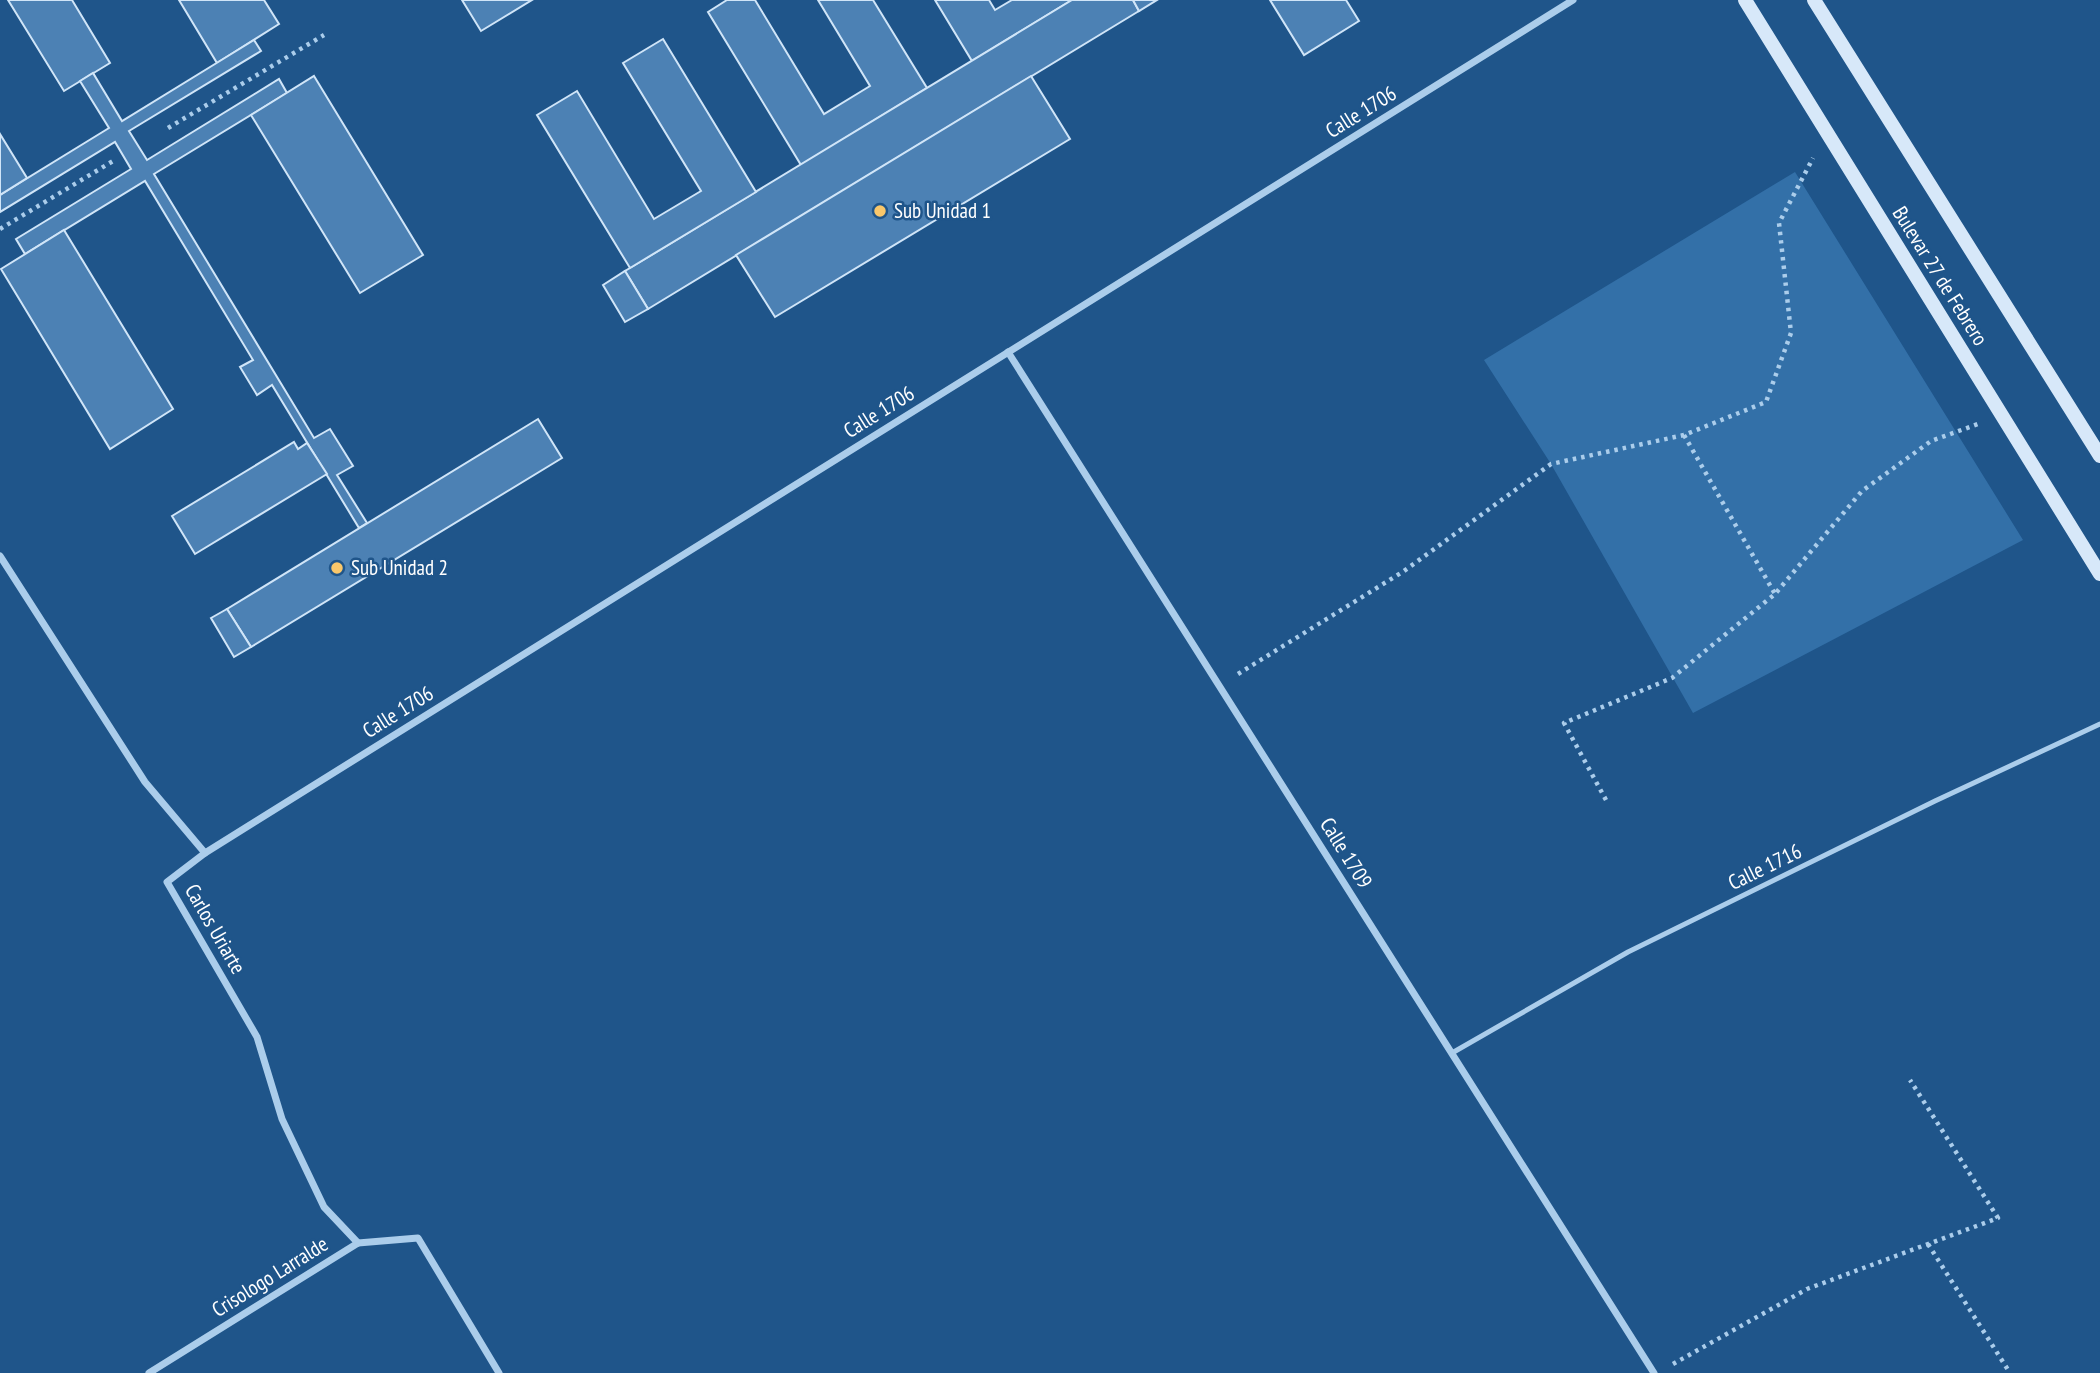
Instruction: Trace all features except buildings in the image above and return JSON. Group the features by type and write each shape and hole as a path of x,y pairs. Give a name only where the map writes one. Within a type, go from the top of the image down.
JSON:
{"street":[{"name":"Calle 1706","path":"205,853 1573,0"},
{"name":"Bulevar 27 de Febrero","path":"1745,0 2100,574"},
{"name":"Bulevar 27 de Febrero","path":"1814,0 2100,456"},
{"name":"Calle 1709","path":"1008,352 1654,1373"},
{"name":"Carlos Uriarte","path":"0,556 145,782 205,853 167,882 257,1037 282,1119 324,1207 358,1243"},
{"name":"Crisologo Larralde","path":"149,1373 358,1243 418,1238 499,1373"}],"lane":[{"name":"Calle 1716","path":"1452,1053 1628,952 2100,724"}],"path":[{"path":"167,128 324,35"},
{"path":"1220,685 1404,571 1552,464 1684,435 1766,402 1791,333 1779,223 1826,132"},
{"path":"0,229 113,161"},
{"path":"1606,800 1564,723 1672,678 1774,594 1862,491 1931,442 2002,415"},
{"path":"1684,435 1774,594"},
{"path":"1668,1367 1807,1289 1998,1218 1910,1080"},
{"path":"1927,1244 2010,1373"}],"shaded area":[{"path":"1795,172 2023,540 1693,713 1551,464 1484,360"}],"place":[{"name":"Sub Unidad 1","path":"880,211"},
{"name":"Sub Unidad 2","path":"337,568"}]}
